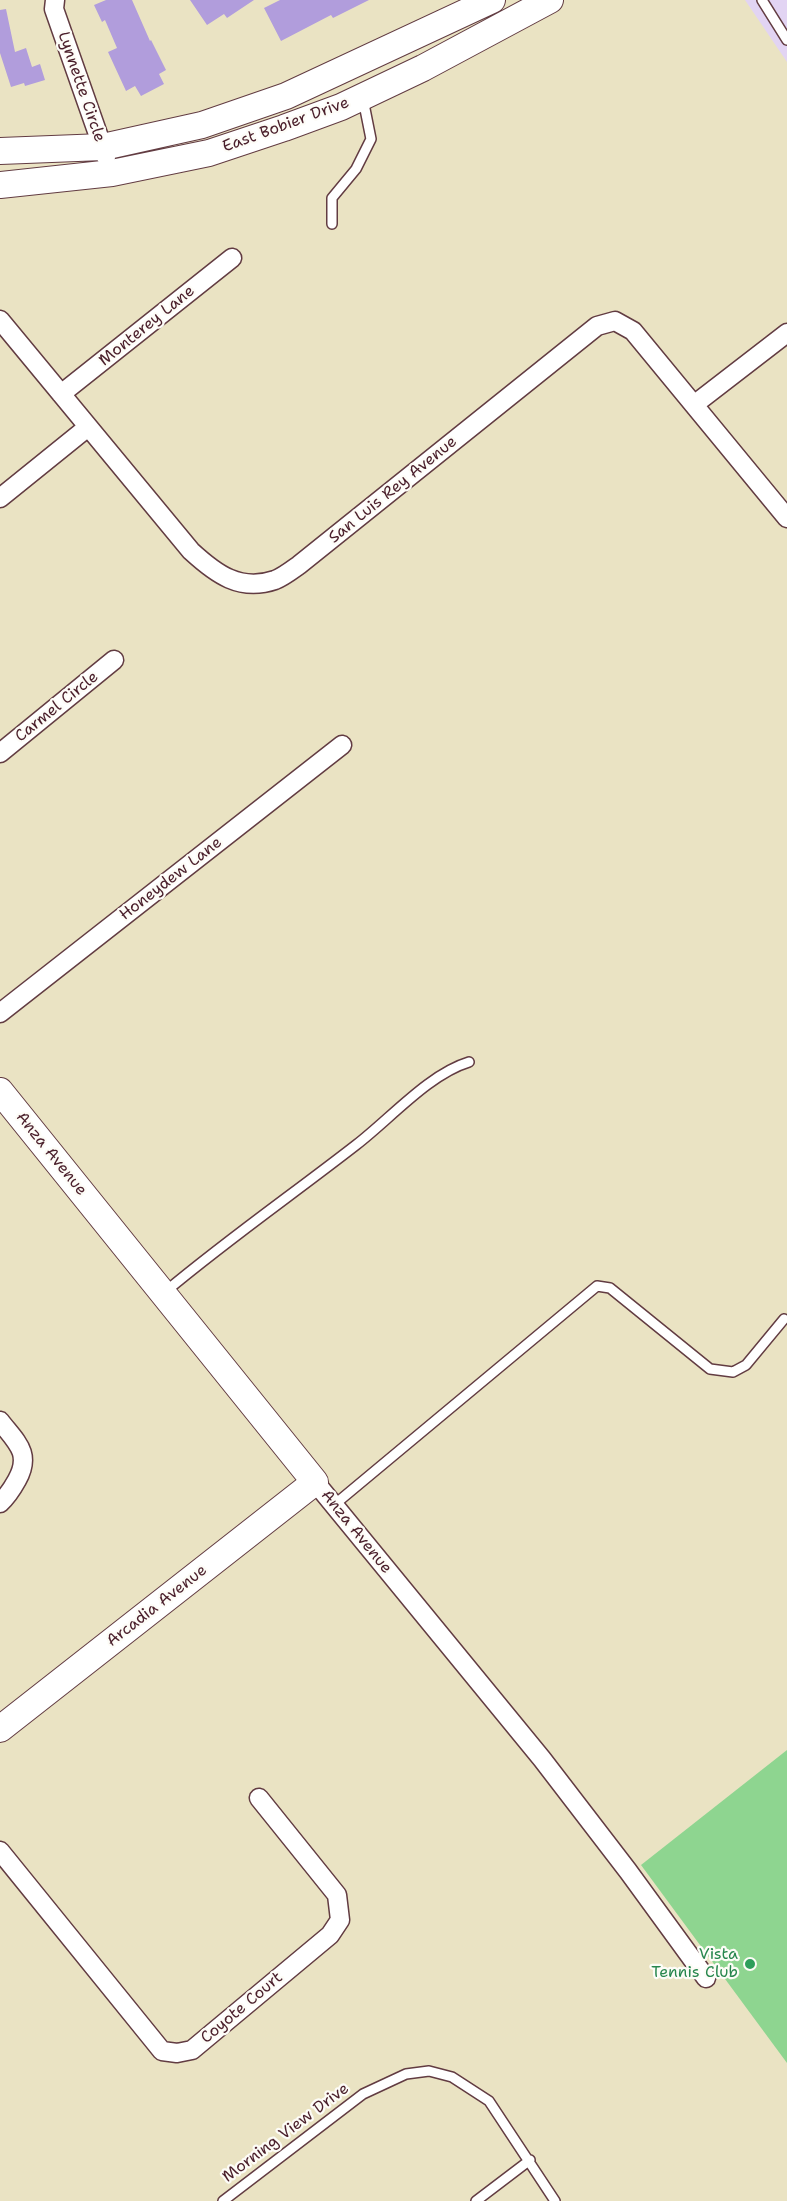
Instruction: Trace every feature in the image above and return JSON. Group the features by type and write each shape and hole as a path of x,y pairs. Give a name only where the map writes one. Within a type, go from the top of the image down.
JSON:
{"main road":[{"name":"East Bobier Drive","path":"0,151 103,147 202,125 286,96 492,0"},
{"name":"East Bobier Drive","path":"0,185 112,173 209,153 284,128 363,97 423,68 550,0"},
{"name":"Anza Avenue","path":"0,1091 315,1482"},
{"name":"Arcadia Avenue","path":"0,1729 315,1482"}],"street":[{"name":"Lynnette Circle","path":"55,0 54,9 112,173"},
{"name":"Monterey Lane","path":"61,394 232,258"},
{"name":"San Luis Rey Avenue","path":"0,320 191,551 225,578 251,584 276,580 299,565 597,326 615,321 633,331 695,404 738,461 782,509 787,518"},
{"path":"695,404 787,333"},
{"path":"0,498 88,427"},
{"name":"Carmel Circle","path":"0,753 114,660"},
{"name":"Honeydew Lane","path":"0,1013 342,745"},
{"path":"0,1421 23,1451 24,1468 4,1500"},
{"name":"Anza Avenue","path":"315,1482 542,1759 706,1978"},
{"name":"Coyote Court","path":"0,1851 162,2051 177,2053 192,2050 330,1935 340,1920 337,1895 259,1798"}],"lane":[{"path":"762,0 787,40"},
{"path":"332,224 332,198 356,169 371,139 363,97"},
{"path":"163,1294 357,1144 430,1084 453,1067 469,1062"},
{"path":"334,1505 597,1286 610,1288 710,1368 733,1372 746,1365 784,1318"},
{"name":"Morning View Drive","path":"223,2201 363,2094 406,2074 429,2071 452,2077 489,2101 555,2201"},
{"path":"477,2201 530,2160"}],"shaded area":[{"path":"745,0 787,0 787,62"}],"green space":[{"name":"Vista Tennis Club","path":"787,1750 787,2063 641,1865"}],"building":[{"path":"106,0 132,0 166,70 159,74 164,84 141,96 135,86 126,91 108,52 117,48 105,20 102,22 94,5"},
{"path":"190,0 254,0 227,18 224,14 207,25"},
{"path":"280,0 369,0 333,18 331,15 281,41 264,8"},
{"path":"6,9 15,52 26,48 32,67 40,64 45,80 25,86 24,83 11,87 0,53 0,10"}],"place":[{"name":"Vista Tennis Club","path":"750,1964"}]}
